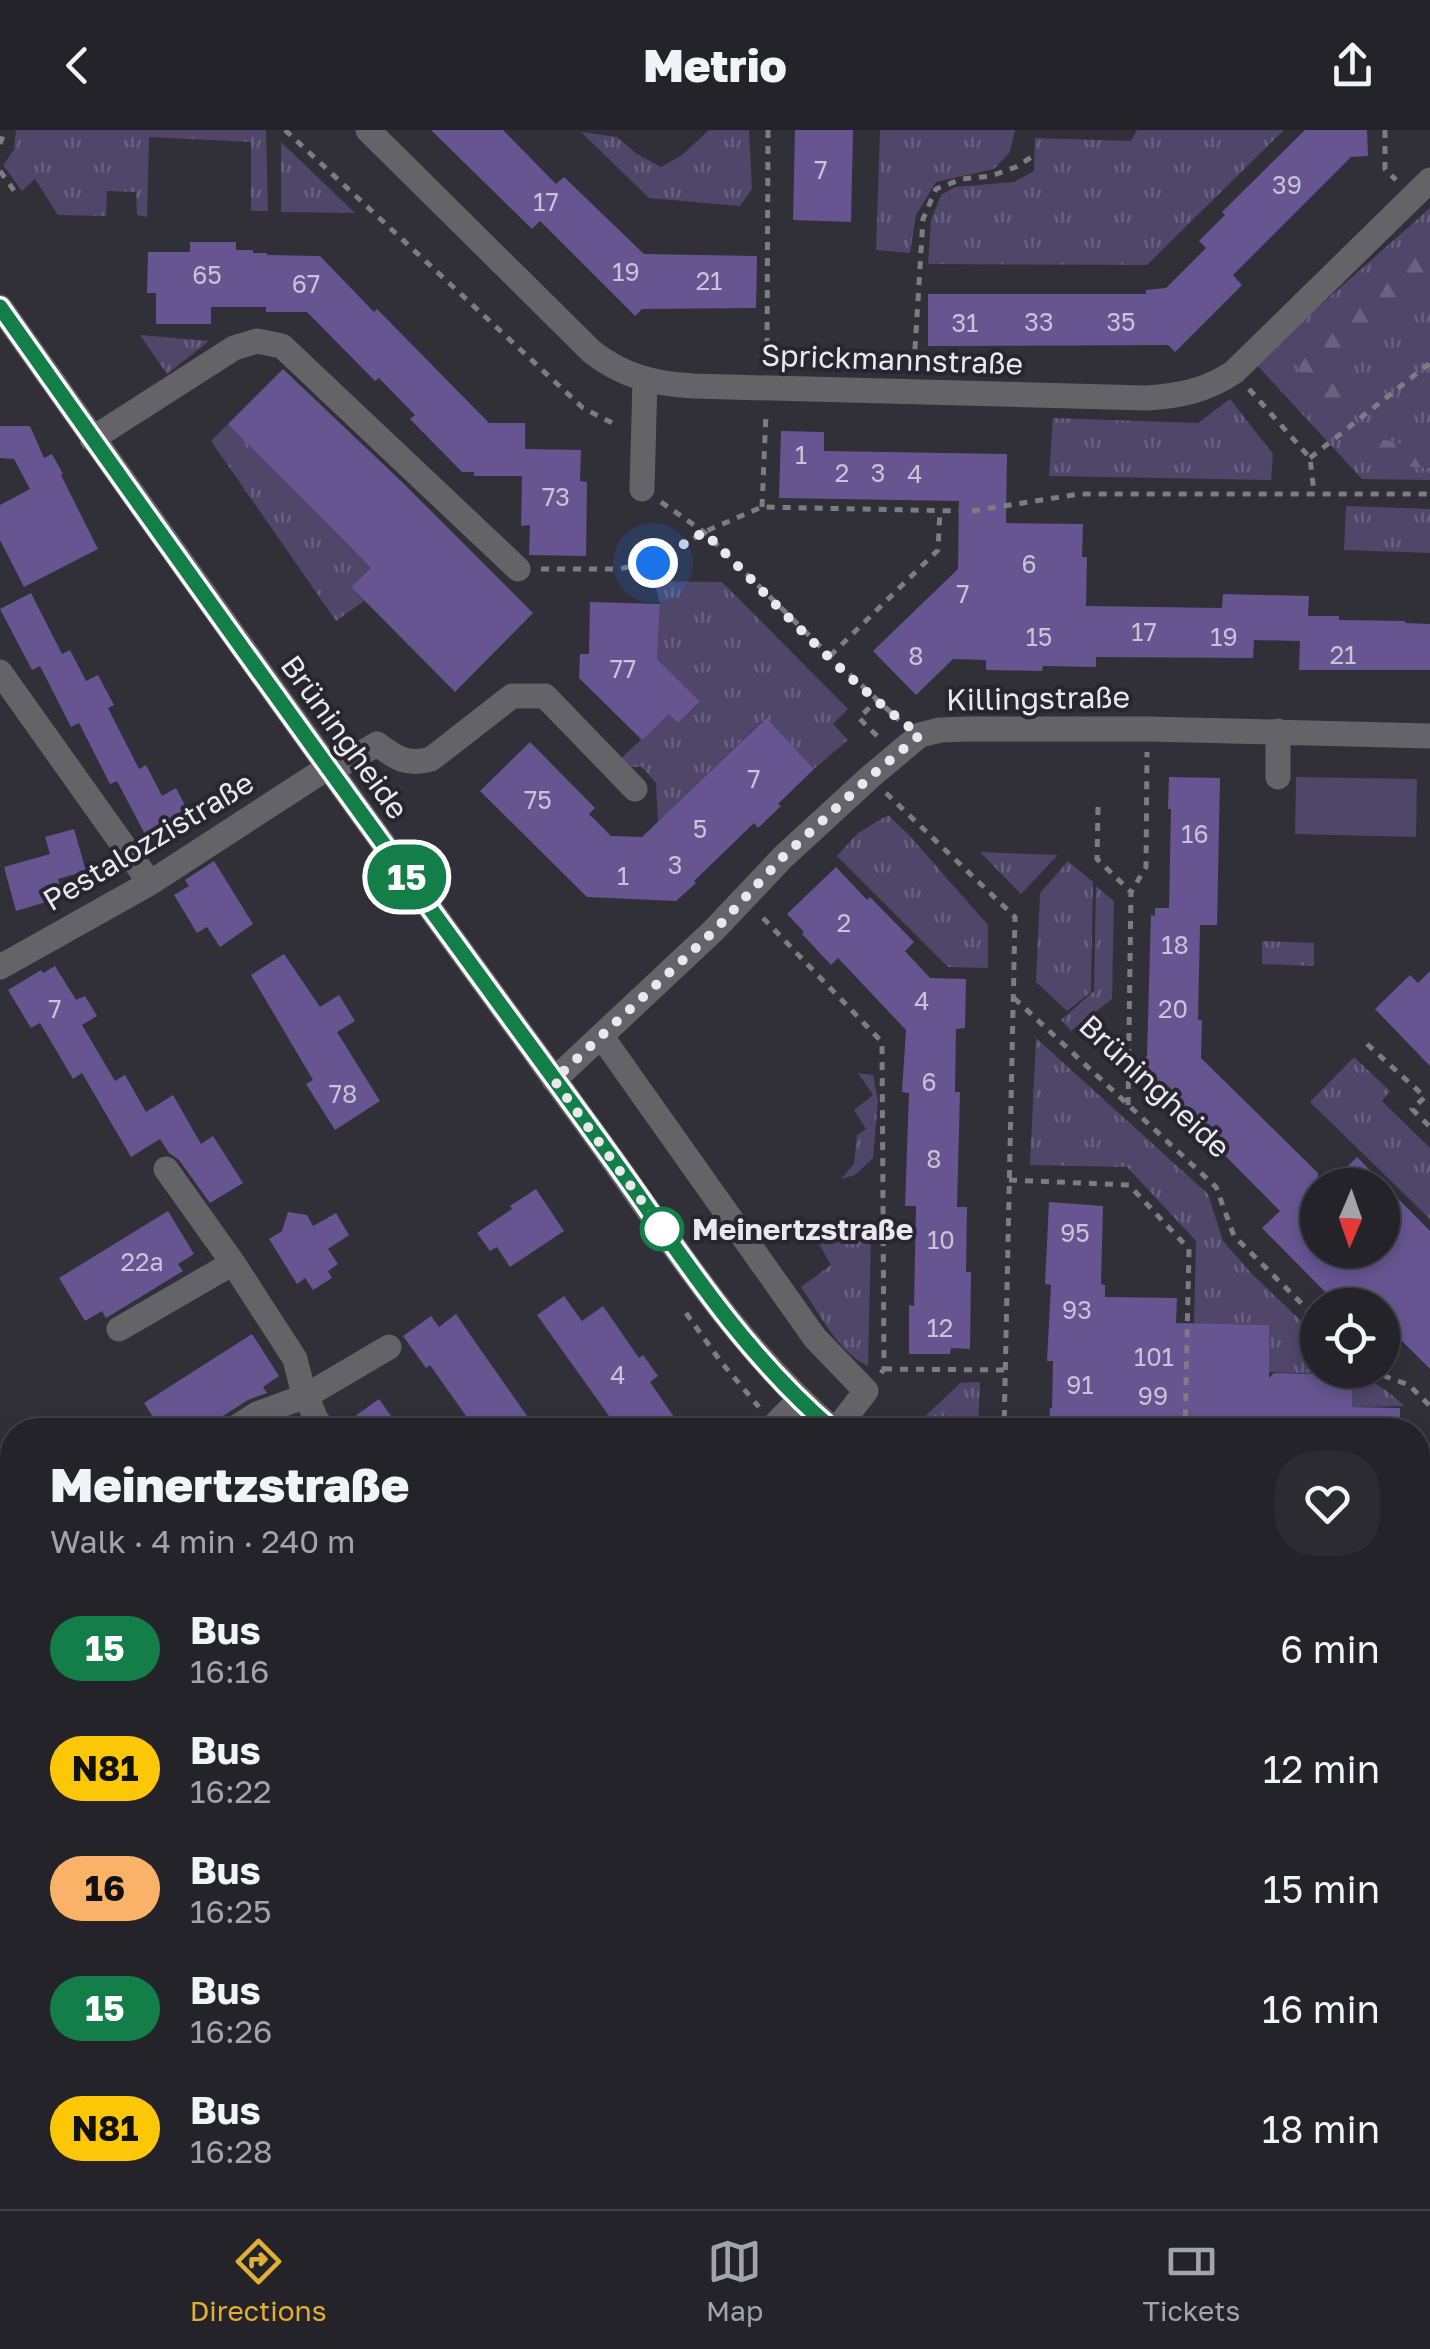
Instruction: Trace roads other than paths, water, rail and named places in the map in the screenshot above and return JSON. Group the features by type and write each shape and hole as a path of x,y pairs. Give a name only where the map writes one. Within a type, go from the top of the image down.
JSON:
{"street":[{"name":"Sprickmannstraße","path":"368,130 592,352 618,370 644,380 677,385 1126,398 1171,396 1205,388 1234,372 1430,180"},
{"name":"Brüningheide","path":"0,308 8,335 92,440 683,1260 746,1342 798,1400 820,1418"},
{"path":"92,440 234,348 257,341 282,346 518,569"},
{"path":"642,489 644,380"},
{"path":"0,672 150,883"},
{"name":"Pestalozzistraße","path":"0,967 150,883 327,768 377,744 401,762 431,760 512,696 545,696 635,790"},
{"name":"Killingstraße","path":"554,1080 714,931 783,857 920,735 970,728 1430,736"},
{"path":"1278,731 1278,777"},
{"path":"602,1037 815,1338 866,1392 845,1418"},
{"path":"166,1169 295,1360 315,1418"},
{"path":"118,1329 233,1263"},
{"path":"251,1418 306,1396 389,1348"},
{"path":"781,1418 798,1400"}],"place":[{"name":"Meinertzstraße","path":"662,1229"}]}
